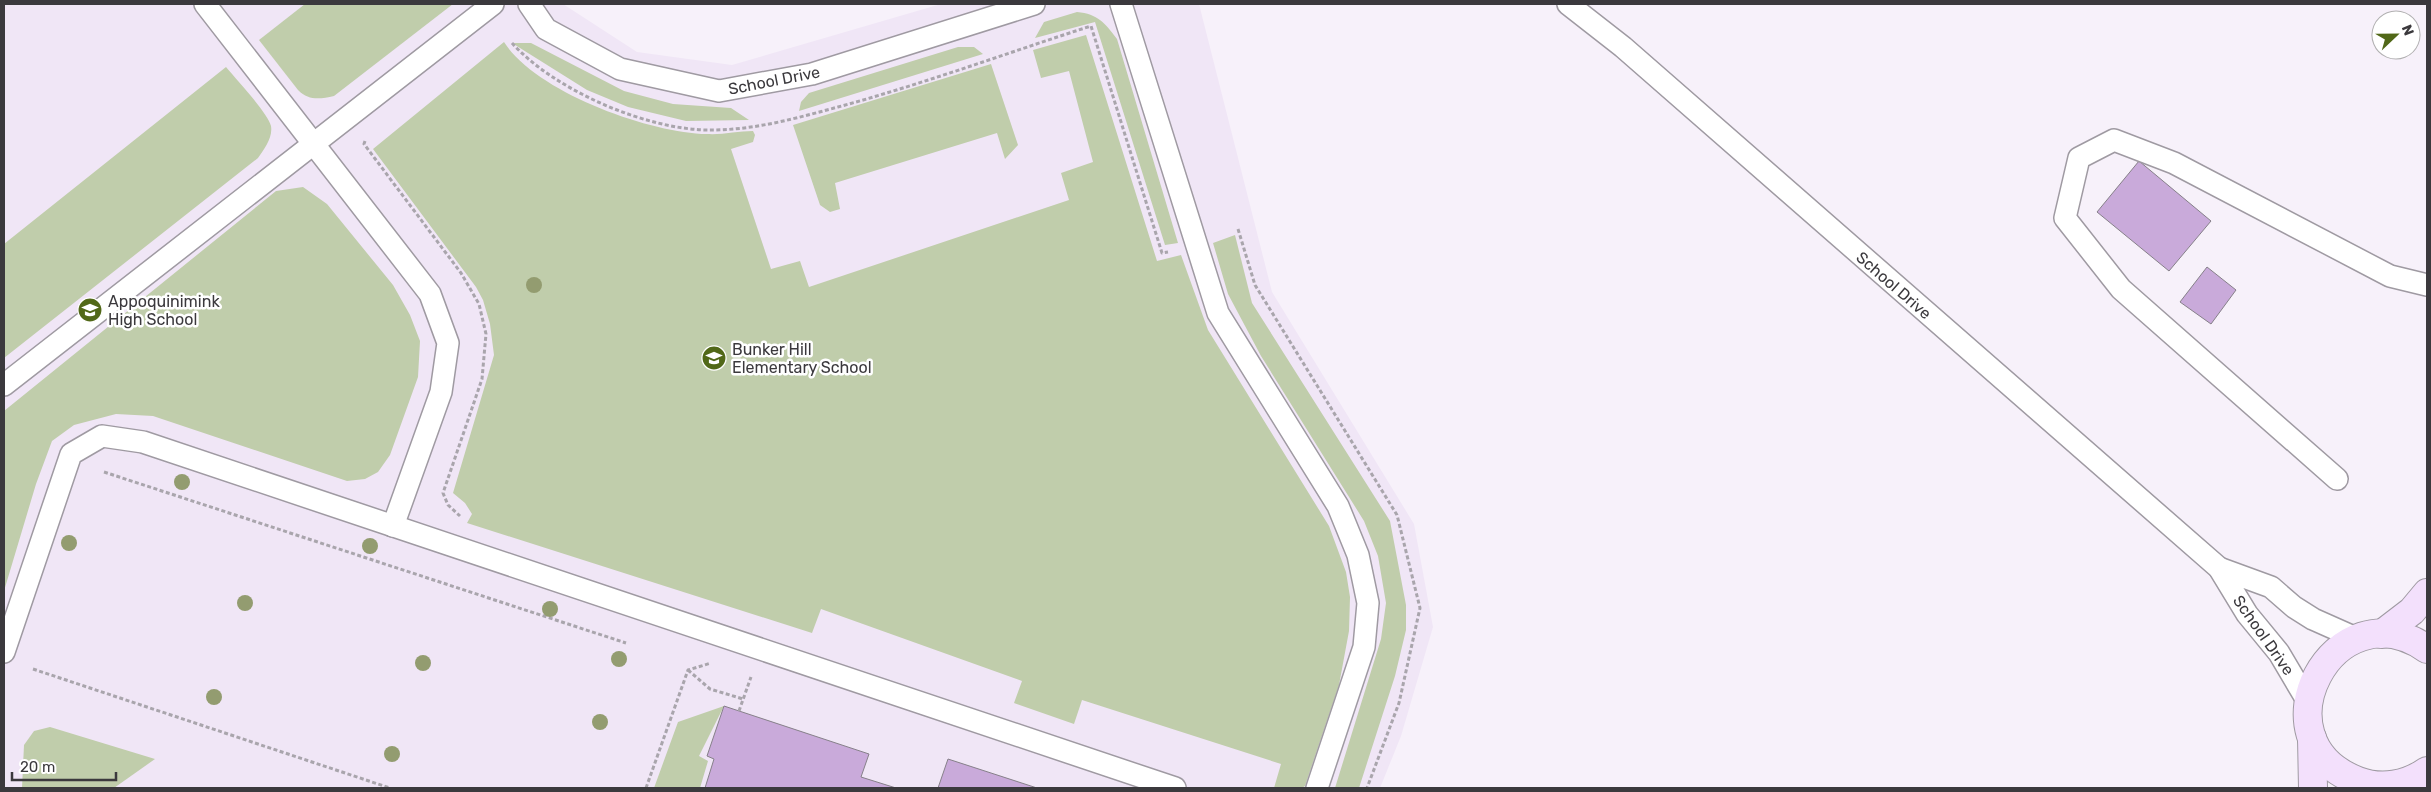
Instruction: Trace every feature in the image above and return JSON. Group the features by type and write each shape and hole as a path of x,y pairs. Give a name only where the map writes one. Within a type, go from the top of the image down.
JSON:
{"main road":[{"path":"2313,788 2312,736 2308,720 2308,702 2311,686 2324,663 2335,651 2370,637 2412,611 2427,593"},
{"path":"2370,637 2401,636 2427,649"},
{"path":"2312,736 2325,759 2348,777 2365,784 2390,787 2408,782 2425,774"}],"lane":[{"path":"205,4 315,142 430,294 448,343 441,392 393,526"},
{"path":"4,385 493,4"},
{"name":"School Drive","path":"529,4 546,29 620,69 719,91 812,74 1034,4"},
{"path":"1121,4 1218,313 1338,506 1358,555 1368,603 1364,647 1317,788"},
{"name":"School Drive","path":"1568,4 1630,54 2219,568 2247,614 2279,653 2308,702"},
{"path":"2337,480 2122,289 2104,267 2065,218 2079,158 2114,140 2174,163 2390,276 2427,285"},
{"path":"4,652 71,454 102,436 143,442 1175,788"},
{"name":"School Drive","path":"2219,568 2271,587 2294,607 2312,619 2370,637"}],"path":[{"path":"1009,52 1091,26 1162,254 1170,251"},
{"path":"104,472 626,643"},
{"path":"688,670 712,662 720,665"},
{"path":"33,669 390,788"},
{"path":"688,670 710,689 743,699"},
{"path":"646,788 688,670"},
{"path":"744,673 761,679"},
{"path":"739,711 752,676"}],"shaded area":[{"name":"Bunker Hill Elementary School","path":"4,4 563,4 637,52 732,65 941,4 1199,4 1272,292 1414,524 1433,627 1401,736 1380,788 4,788"}],"green space":[{"path":"305,4 453,4 334,96 311,98 298,90 259,40"},
{"path":"1077,12 1096,17 1109,28 1117,39 1178,243 1165,245 1095,22 1035,38 1044,22"},
{"path":"1086,35 1157,261 1181,255 1208,330 1329,526 1346,572 1350,597 1349,631 1339,685 1305,786 1302,788 1274,788 1281,764 1082,700 1074,724 1014,703 1022,681 821,609 812,633 467,523 472,514 465,503 453,493 494,355 490,324 483,300 476,287 373,149 504,42 520,60 541,77 567,93 626,118 683,132 713,134 753,131 755,135 753,142 731,149 771,269 800,261 809,287 1069,200 1061,173 1093,162 1069,71 1041,78 1033,50"},
{"path":"512,43 531,43 624,91 673,104 731,108 749,120 686,121 628,107 587,90"},
{"path":"958,47 974,47 983,54 799,111 801,102 809,93"},
{"path":"991,64 1018,145 1005,159 997,133 835,183 840,209 830,212 820,205 793,125"},
{"path":"226,67 269,120 271,130 269,139 258,158 4,358 4,244"},
{"path":"303,187 327,204 393,285 410,315 420,341 418,377 390,455 378,472 365,479 347,481 153,416 116,414 74,425 52,441 36,484 4,591 4,411 276,191"},
{"path":"1235,235 1252,303 1390,521 1406,605 1406,630 1395,676 1359,788 1335,788 1381,639 1386,603 1378,556 1364,521 1261,356 1228,294 1213,243"},
{"path":"724,706 699,756 708,761 700,788 654,788 678,722"},
{"path":"50,727 155,759 114,788 22,788 24,745 34,731"}],"building":[{"path":"2139,161 2211,221 2169,271 2097,212"},
{"path":"2207,267 2236,290 2211,324 2180,302"},
{"path":"724,706 869,754 861,777 896,788 705,788 714,759 707,756"},
{"path":"948,759 1037,788 938,788"}],"place":[{"name":"Appoquinimink High School","path":"90,310"},
{"name":"Bunker Hill Elementary School","path":"714,358"}]}
